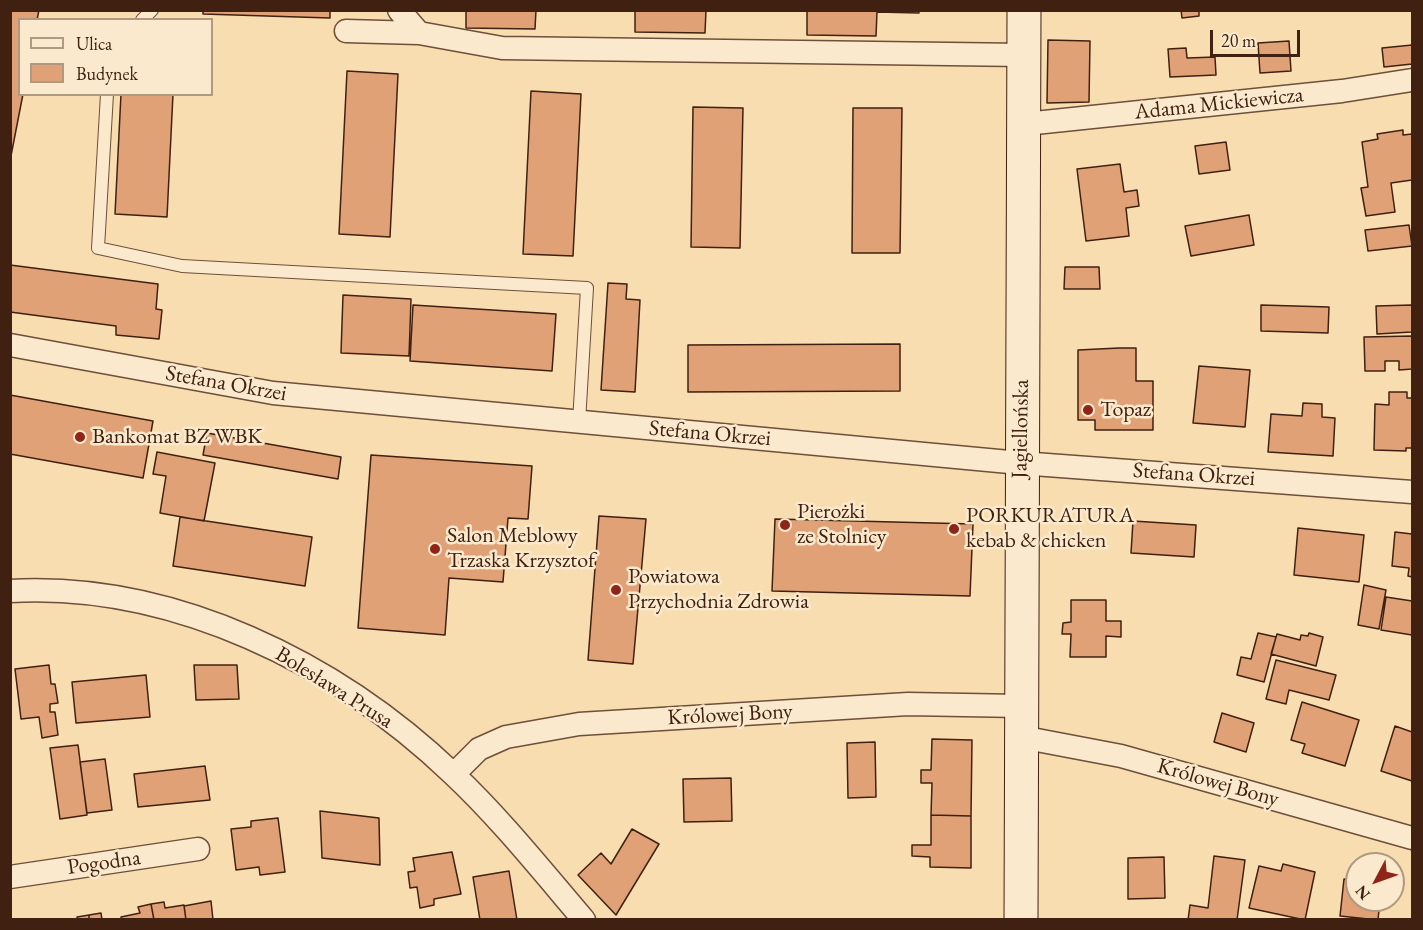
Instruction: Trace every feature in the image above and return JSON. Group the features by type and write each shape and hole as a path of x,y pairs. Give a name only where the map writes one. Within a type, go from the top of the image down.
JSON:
{"street":[{"path":"399,10 419,33"},
{"name":"Jagiellońska","path":"1021,920 1020,463 1025,124 1024,10"},
{"path":"346,31 419,33 502,48 1023,55"},
{"name":"Adama Mickiewicza","path":"1025,124 1330,92 1413,80"},
{"name":"Stefana Okrzei","path":"10,345 273,393 1020,463 1413,492"},
{"name":"Bolesława Prusa","path":"10,591 38,590 104,594 166,609 245,636 297,661 376,708 454,774 584,920"},
{"name":"Królowej Bony","path":"454,774 479,749 506,737 579,724 908,704 1021,722 1121,756 1413,838"},
{"name":"Pogodna","path":"10,877 198,849"}],"lane":[{"path":"107,96 98,248 182,266 586,288 579,422"}],"building":[{"path":"10,10 39,10 37,18 18,18 18,96 23,96 10,161"},
{"path":"203,10 330,10 330,18 203,14"},
{"path":"466,10 536,10 535,29 466,28"},
{"path":"635,10 706,10 705,33 635,32"},
{"path":"807,10 919,10 919,13 877,12 876,36 807,35"},
{"path":"1181,10 1199,10 1199,16 1182,18"},
{"path":"1048,40 1090,41 1089,102 1047,103"},
{"path":"1289,41 1291,71 1260,73 1258,43"},
{"path":"1412,45 1412,64 1384,67 1382,48"},
{"path":"1186,48 1187,58 1215,57 1216,75 1170,77 1168,49"},
{"path":"347,71 398,74 390,237 339,234"},
{"path":"531,91 581,94 573,256 523,254"},
{"path":"121,96 173,96 167,217 115,214"},
{"path":"693,107 743,108 740,248 691,247"},
{"path":"853,108 902,108 900,253 852,253"},
{"path":"1403,130 1403,135 1412,134 1412,180 1391,183 1395,212 1366,216 1361,188 1368,187 1362,142 1378,139 1377,134"},
{"path":"1226,142 1230,170 1199,174 1195,146"},
{"path":"1120,164 1124,192 1137,190 1139,206 1126,208 1129,236 1086,241 1077,169"},
{"path":"1249,215 1254,245 1191,256 1185,226"},
{"path":"1409,225 1412,246 1368,251 1365,230"},
{"path":"10,265 158,284 156,309 162,310 159,339 116,335 116,326 10,312"},
{"path":"1065,267 1099,267 1100,289 1064,289"},
{"path":"608,283 627,284 626,299 640,300 635,392 601,390"},
{"path":"343,295 411,299 409,356 341,353"},
{"path":"413,305 556,314 552,371 410,361"},
{"path":"1261,305 1329,307 1328,333 1261,331"},
{"path":"1412,305 1412,332 1377,334 1376,306"},
{"path":"1412,336 1412,369 1399,370 1399,361 1385,361 1385,371 1365,371 1364,337"},
{"path":"900,344 900,391 688,392 688,345"},
{"path":"1136,348 1136,381 1153,381 1153,430 1095,430 1095,420 1078,420 1078,350"},
{"path":"1199,366 1250,370 1245,427 1193,423"},
{"path":"1389,392 1407,392 1407,398 1412,398 1412,448 1406,448 1406,451 1374,450 1375,404 1389,405"},
{"name":"Bankomat BZ WBK","path":"10,395 153,421 143,478 10,454"},
{"path":"1303,403 1322,404 1322,417 1335,418 1333,456 1268,452 1271,414 1302,416"},
{"path":"207,433 341,457 338,479 203,455"},
{"path":"157,452 215,463 204,521 160,513 166,476 153,474"},
{"name":"Salon Meblowy Trzaska Krzysztof","path":"371,455 532,466 528,519 508,518 503,582 449,578 445,635 358,628"},
{"name":"Powiatowa Przychodnia Zdrowia","path":"599,516 646,519 633,664 588,660"},
{"path":"180,517 312,537 305,586 173,566"},
{"path":"775,519 973,524 970,596 772,591"},
{"path":"1133,521 1196,525 1194,557 1131,553"},
{"path":"1298,528 1364,535 1359,582 1294,575"},
{"path":"1395,532 1412,534 1412,577 1408,576 1409,568 1392,566"},
{"path":"1364,585 1386,590 1379,629 1358,625"},
{"path":"1386,597 1412,601 1412,635 1381,630"},
{"path":"1071,600 1106,600 1106,621 1121,621 1121,637 1106,636 1106,657 1070,657 1071,634 1062,634 1063,623 1071,622"},
{"path":"1258,633 1276,637 1264,682 1237,675 1241,657 1251,659"},
{"path":"1309,633 1323,637 1316,666 1271,654 1277,634 1300,640 1301,635 1308,636"},
{"path":"1276,660 1336,675 1329,700 1289,690 1286,704 1266,699"},
{"path":"49,665 51,684 55,684 58,703 50,704 50,712 55,712 58,735 42,738 39,717 21,719 15,669"},
{"path":"194,665 237,665 239,699 196,700"},
{"path":"146,675 150,717 76,723 72,682"},
{"path":"1302,702 1359,720 1345,766 1302,753 1305,744 1291,740"},
{"path":"1222,713 1254,723 1246,752 1214,742"},
{"path":"1395,726 1412,732 1412,781 1381,771"},
{"path":"932,739 972,740 971,816 931,815 932,783 921,783 921,770 931,770"},
{"path":"875,742 876,797 848,798 847,743"},
{"path":"78,745 87,815 60,819 50,748"},
{"path":"105,759 112,810 87,813 80,762"},
{"path":"205,766 210,800 138,807 134,774"},
{"path":"731,778 732,821 684,822 683,779"},
{"path":"320,811 379,818 380,865 322,858"},
{"path":"931,815 971,816 971,868 930,867 930,857 912,856 912,845 931,845"},
{"path":"278,818 285,872 260,875 259,867 236,870 231,829 251,827 251,821"},
{"path":"632,829 659,844 616,915 578,875 601,853 611,864"},
{"path":"452,852 461,894 434,899 434,905 420,908 417,887 410,888 408,872 415,871 413,858"},
{"path":"1214,856 1245,860 1237,920 1188,920 1190,905 1208,908"},
{"path":"1164,857 1165,898 1128,899 1128,858"},
{"path":"1283,864 1315,872 1305,920 1249,908 1259,866 1281,871"},
{"path":"509,871 517,920 480,920 473,877"},
{"path":"1344,879 1345,912 1379,912 1378,920 1340,916"},
{"path":"211,901 213,920 186,920 184,906"},
{"path":"164,902 165,908 184,905 186,920 154,920 151,904"},
{"path":"151,904 154,920 122,920 121,917 140,913 138,907"},
{"path":"101,913 102,920 89,920 89,915"},
{"path":"89,915 89,920 78,920 77,917"}],"place":[{"name":"Topaz","path":"1088,410"},
{"name":"Bankomat BZ WBK","path":"80,437"},
{"name":"Pierożki ze Stolnicy","path":"785,525"},
{"name":"PORKURATURA kebab & chicken","path":"954,529"},
{"name":"Salon Meblowy Trzaska Krzysztof","path":"435,549"},
{"name":"Powiatowa Przychodnia Zdrowia","path":"616,590"}]}
